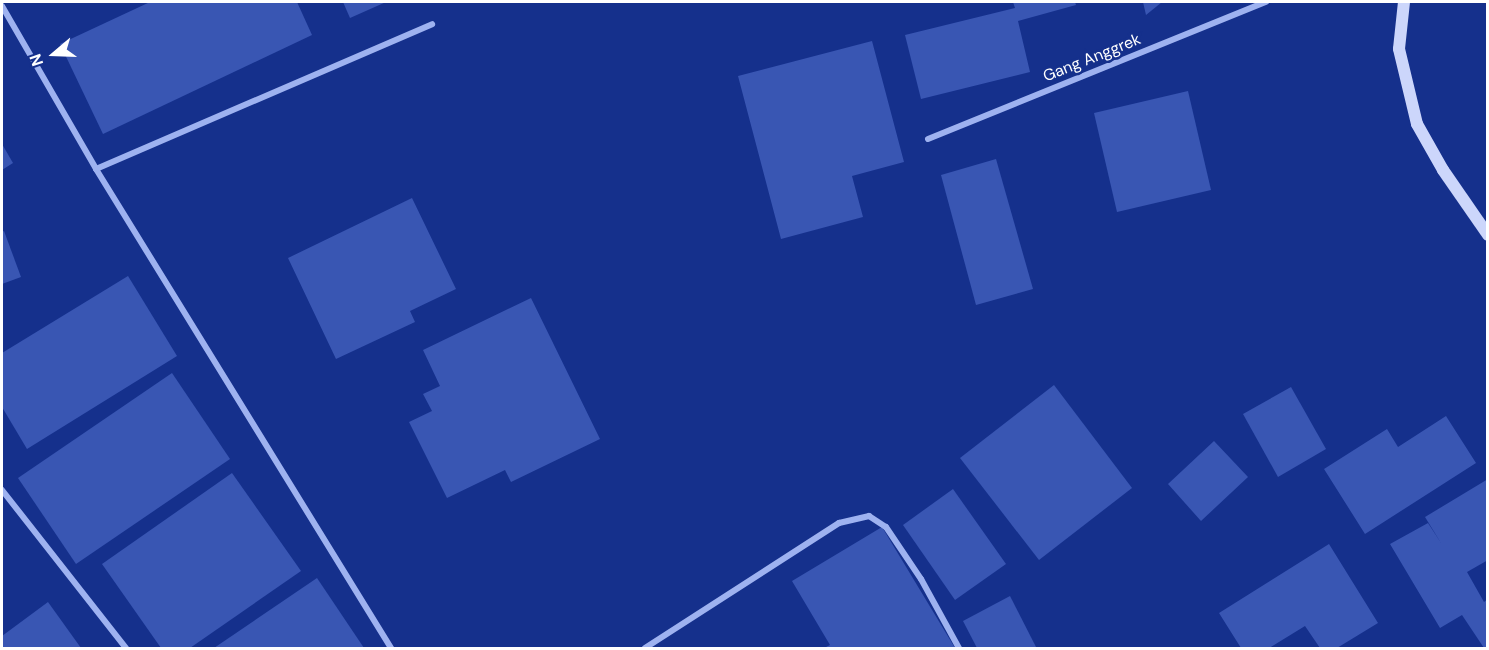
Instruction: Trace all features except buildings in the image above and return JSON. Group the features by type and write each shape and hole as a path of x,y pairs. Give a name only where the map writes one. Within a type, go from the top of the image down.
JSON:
{"street":[{"name":"Gang Anggrek","path":"928,139 1266,2"},
{"path":"1404,2 1399,49 1418,124 1443,170 1488,235"},
{"path":"2,6 96,169 391,648"},
{"path":"96,169 432,24"},
{"path":"2,490 126,648"},
{"path":"645,648 839,523 869,516 886,527 921,579 959,648"}]}
